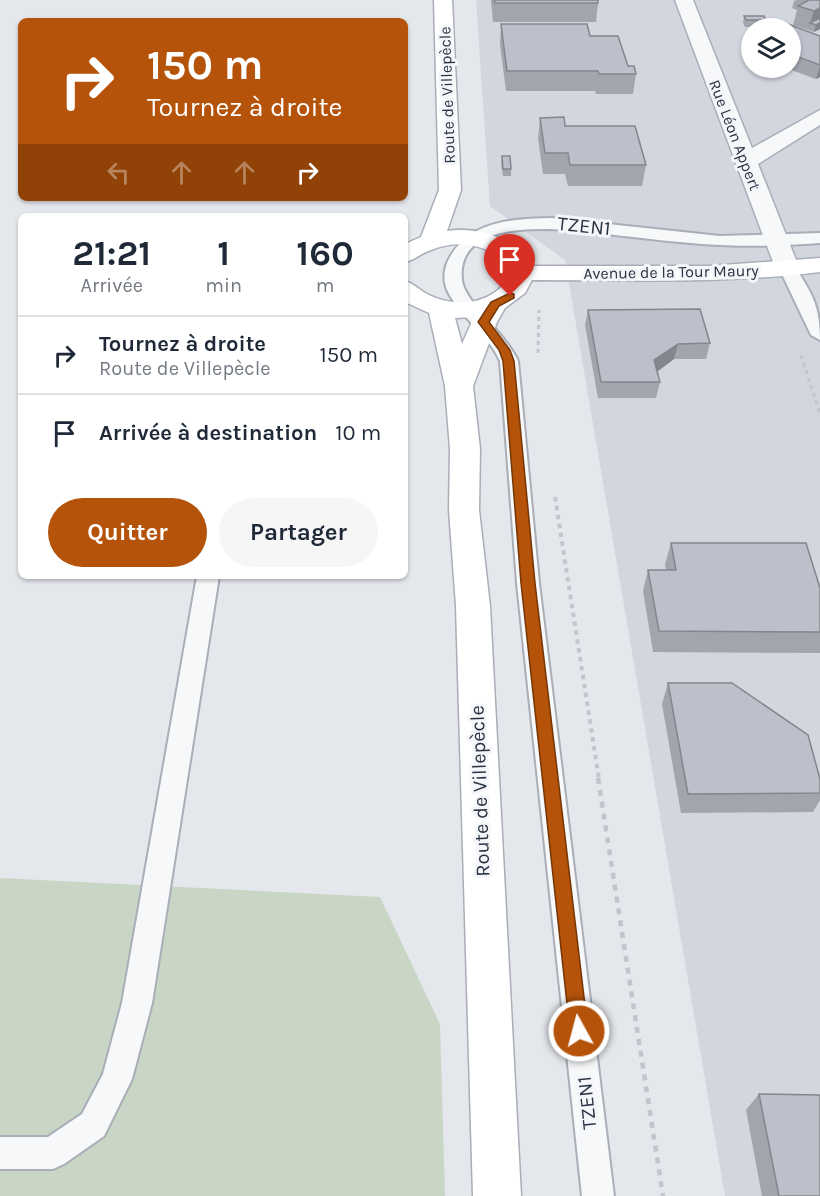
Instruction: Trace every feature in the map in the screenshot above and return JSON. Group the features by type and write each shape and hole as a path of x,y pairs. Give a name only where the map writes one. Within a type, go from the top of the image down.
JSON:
{"main road":[{"name":"Route de Villepècle","path":"431,241 450,190 443,0"},
{"name":"Route de Villepècle","path":"450,190 482,238"},
{"path":"408,253 431,241 482,238 512,255 523,273 520,285 510,296 483,312 440,307 422,302 408,292"},
{"name":"Avenue de la Tour Maury","path":"523,273 788,270 820,265"},
{"name":"Route de Villepècle","path":"440,307 459,386 465,449 464,510 473,606 497,1196"},
{"name":"Route de Villepècle","path":"459,386 483,312"}],"street":[{"name":"Rue Léon Appert","path":"684,0 788,270"},
{"path":"746,164 757,154 820,116"}],"lane":[{"name":"TZEN1","path":"598,1196 528,583 509,361 483,312 459,296 452,269 458,256 482,238 525,223 552,223 721,241 776,242 820,238"},
{"path":"788,270 808,306 820,335"},
{"path":"0,1153 52,1153 93,1125 117,1079 137,1003 208,579"}],"path":[{"path":"800,352 820,414"},
{"path":"555,494 663,1196"}],"shaded area":[{"path":"476,0 820,0 820,1196 725,1196 565,260 490,206"}],"green space":[{"path":"0,878 380,897 440,1024 445,1196 0,1196"}],"building":[{"path":"494,0 598,0 598,3 495,3"},
{"path":"809,0 820,0 820,8 814,11 798,6"},
{"path":"744,16 764,16 765,18 745,18"},
{"path":"820,18 820,23 816,25 810,23"},
{"path":"501,24 587,24 590,36 618,36 628,66 634,66 636,74 599,74 598,71 507,71"},
{"path":"801,29 820,36 820,65 801,58"},
{"path":"564,117 565,126 635,126 646,165 570,165 568,153 545,153 540,118"},
{"path":"502,156 510,156 511,169 503,169"},
{"path":"700,309 710,343 678,344 654,360 660,382 601,382 588,310"},
{"path":"671,543 806,543 820,588 820,632 659,631 648,570 676,570"},
{"path":"668,683 732,683 808,735 820,779 820,793 688,794"},
{"path":"759,1094 820,1095 820,1196 779,1196"}],"route":[{"path":"510,296 495,304 483,322 505,350 509,361 528,583 579,1031"}]}
